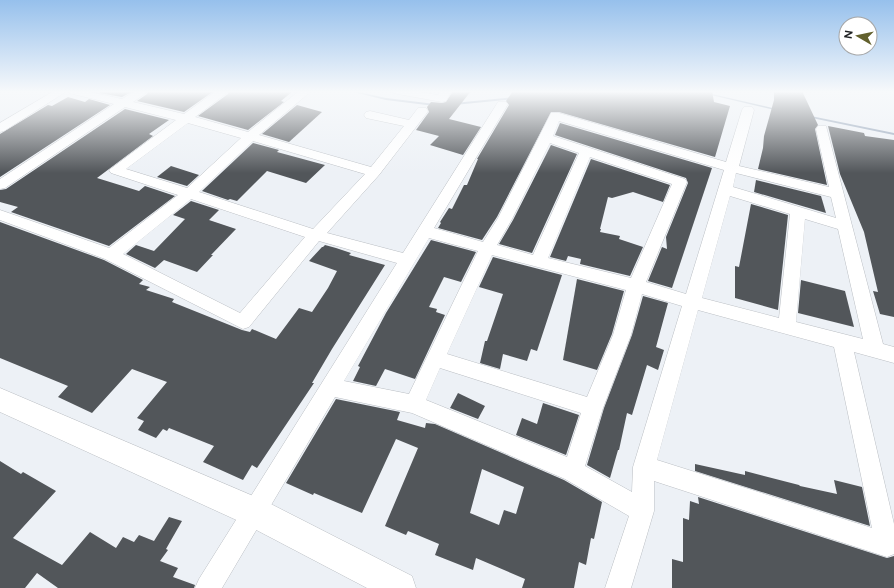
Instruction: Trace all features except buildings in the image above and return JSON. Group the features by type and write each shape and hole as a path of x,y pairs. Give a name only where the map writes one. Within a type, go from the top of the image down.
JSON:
{"street":[{"path":"0,128 16,118"},
{"path":"0,185 99,118"},
{"path":"183,118 116,170 316,235 407,260"},
{"path":"186,118 374,172"},
{"path":"111,255 189,194 272,118"},
{"path":"386,118 412,124"},
{"path":"0,215 111,255 243,322 316,235 374,172 416,118"},
{"path":"208,588 493,118"},
{"path":"414,404 488,248 505,219 546,138 554,118"},
{"path":"563,118 731,168 837,194"},
{"path":"618,588 642,511 644,467 746,118"},
{"path":"822,129 875,351"},
{"path":"546,138 680,182 636,286 622,335 593,408 573,472"},
{"path":"538,262 586,151"},
{"path":"724,189 845,226"},
{"path":"787,328 798,212"},
{"path":"424,232 636,286 787,328 894,355"},
{"path":"644,467 888,545 842,342"},
{"path":"436,359 593,408"},
{"path":"330,387 414,404 573,472 642,511"},
{"path":"0,400 254,512 400,588"}],"waterway":[{"path":"819,118 894,134"}]}
